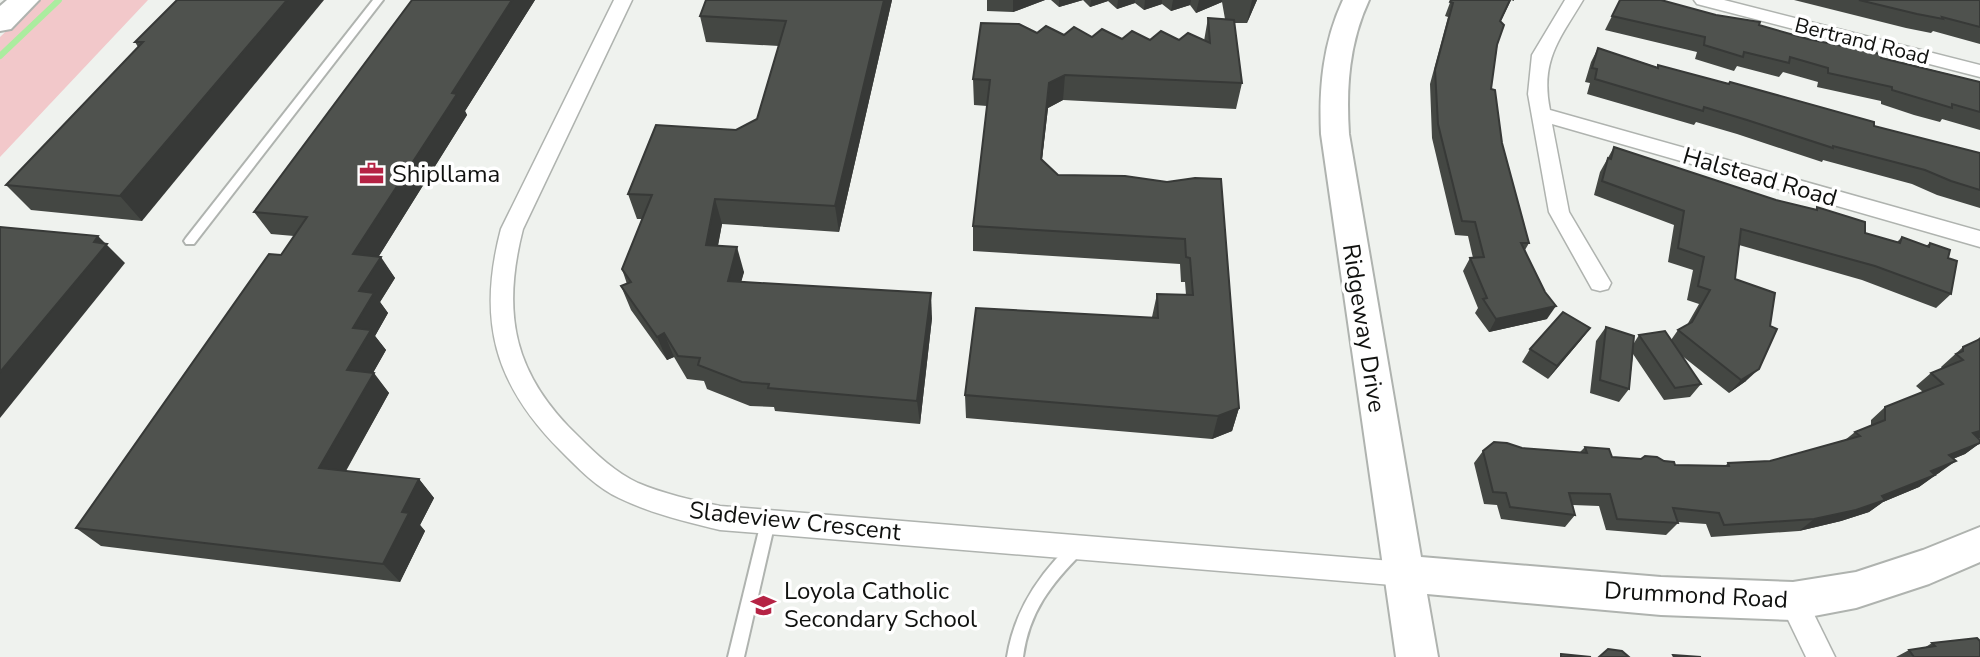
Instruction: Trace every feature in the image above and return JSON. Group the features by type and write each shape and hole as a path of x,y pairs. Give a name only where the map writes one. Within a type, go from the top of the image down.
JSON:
{"highway":[{"path":"0,22 24,0"}],"street":[{"name":"Sladeview Crescent","path":"623,0 512,229 504,253 499,284 505,342 527,396 554,431 625,489 674,508 720,518 1404,574"},
{"name":"Ridgeway Drive","path":"1356,0 1336,63 1333,92 1335,134 1417,657"},
{"path":"1574,0 1541,55 1537,94 1559,212 1600,283"},
{"name":"Bertrand Road","path":"1703,0 1980,71"},
{"name":"Halstead Road","path":"1540,114 1980,239"},
{"name":"Drummond Road","path":"1404,574 1661,596 1793,601 1856,590 1929,566 1980,544"},
{"path":"1793,601 1821,657"}],"lane":[{"path":"190,241 379,0"},
{"path":"736,657 768,522"},
{"path":"1015,657 1017,636 1035,596 1053,571 1077,547"}],"shaded area":[{"path":"39,0 148,0 0,157 0,37"}],"building":[{"path":"177,0 287,0 120,196 6,185 143,42 135,42"},
{"path":"412,0 512,0 452,93 457,94 353,254 381,257 359,291 374,293 353,328 371,330 347,370 374,373 319,468 419,479 402,512 409,513 383,564 76,528 269,254 281,255 307,217 254,212"},
{"path":"706,0 884,0 835,206 715,199 706,245 737,247 728,281 931,293 917,401 768,388 769,384 742,382 698,365 700,358 678,356 664,333 657,337 621,286 631,282 622,269 652,195 628,194 656,125 736,130 757,119 786,21 700,16"},
{"path":"1451,0 1510,0 1500,21 1504,25 1497,45 1491,89 1495,90 1502,143 1529,243 1521,243 1545,292 1556,306 1496,319 1483,299 1487,298 1470,258 1484,257 1475,222 1462,221 1438,124 1435,70 1453,3"},
{"path":"1620,0 1661,0 1716,15 1760,22 1759,25 1808,39 1881,54 1881,58 1980,82 1980,112 1952,104 1952,108 1892,90 1892,87 1828,73 1828,68 1790,57 1789,63 1744,52 1743,57 1704,45 1705,37 1612,16"},
{"path":"1859,0 1980,0 1980,27 1942,17 1943,19"},
{"path":"1208,18 1234,20 1242,83 1065,75 1049,83 1041,159 1058,175 1125,176 1167,182 1195,178 1221,179 1239,408 1218,416 965,395 976,308 1158,318 1157,294 1193,295 1190,258 1186,257 1185,239 973,226 990,80 973,79 981,23 1019,24 1037,33 1046,26 1064,35 1074,27 1092,37 1102,29 1122,39 1132,31 1150,40 1161,31 1179,40 1188,33 1210,43"},
{"path":"1598,48 1658,68 1658,65 1729,84 1730,82 1874,122 1874,126 1980,153 1980,190 1925,170 1833,148 1704,107 1703,111 1595,79 1597,69 1592,68"},
{"path":"1614,147 1776,200 1817,210 1817,207 1865,222 1865,233 1900,243 1902,237 1929,247 1930,243 1950,250 1948,258 1957,261 1951,294 1875,266 1741,229 1735,279 1775,293 1770,326 1777,329 1759,369 1741,380 1678,330 1692,322 1710,290 1698,286 1704,257 1678,248 1684,211 1602,181"},
{"path":"0,227 98,236 94,242 107,244 0,372"},
{"path":"1563,312 1590,328 1557,366 1530,349"},
{"path":"1606,327 1634,336 1629,389 1600,380"},
{"path":"1665,331 1701,384 1675,388 1639,335"},
{"path":"1980,339 1980,431 1973,433 1980,443 1949,455 1956,461 1931,471 1935,475 1882,496 1885,500 1856,510 1814,519 1724,525 1719,513 1673,508 1678,523 1617,519 1610,494 1569,493 1575,515 1510,507 1506,493 1493,492 1483,451 1494,442 1522,448 1587,453 1585,447 1609,449 1612,457 1641,459 1645,456 1674,462 1675,465 1729,466 1728,463 1770,461 1860,436 1855,432 1885,420 1885,407 1943,384 1931,373 1963,360 1956,354 1963,351 1963,347"},
{"path":"1977,638 1980,641 1980,657 1914,657 1909,650 1935,646 1932,643"},
{"path":"1608,649 1622,651 1629,657 1599,657"},
{"path":"1561,654 1591,657 1561,657"}],"waterway":[{"path":"0,56 59,0"}],"place":[{"name":"Shipllama","path":"372,174"},
{"name":"Loyola Catholic Secondary School","path":"764,605"}]}
